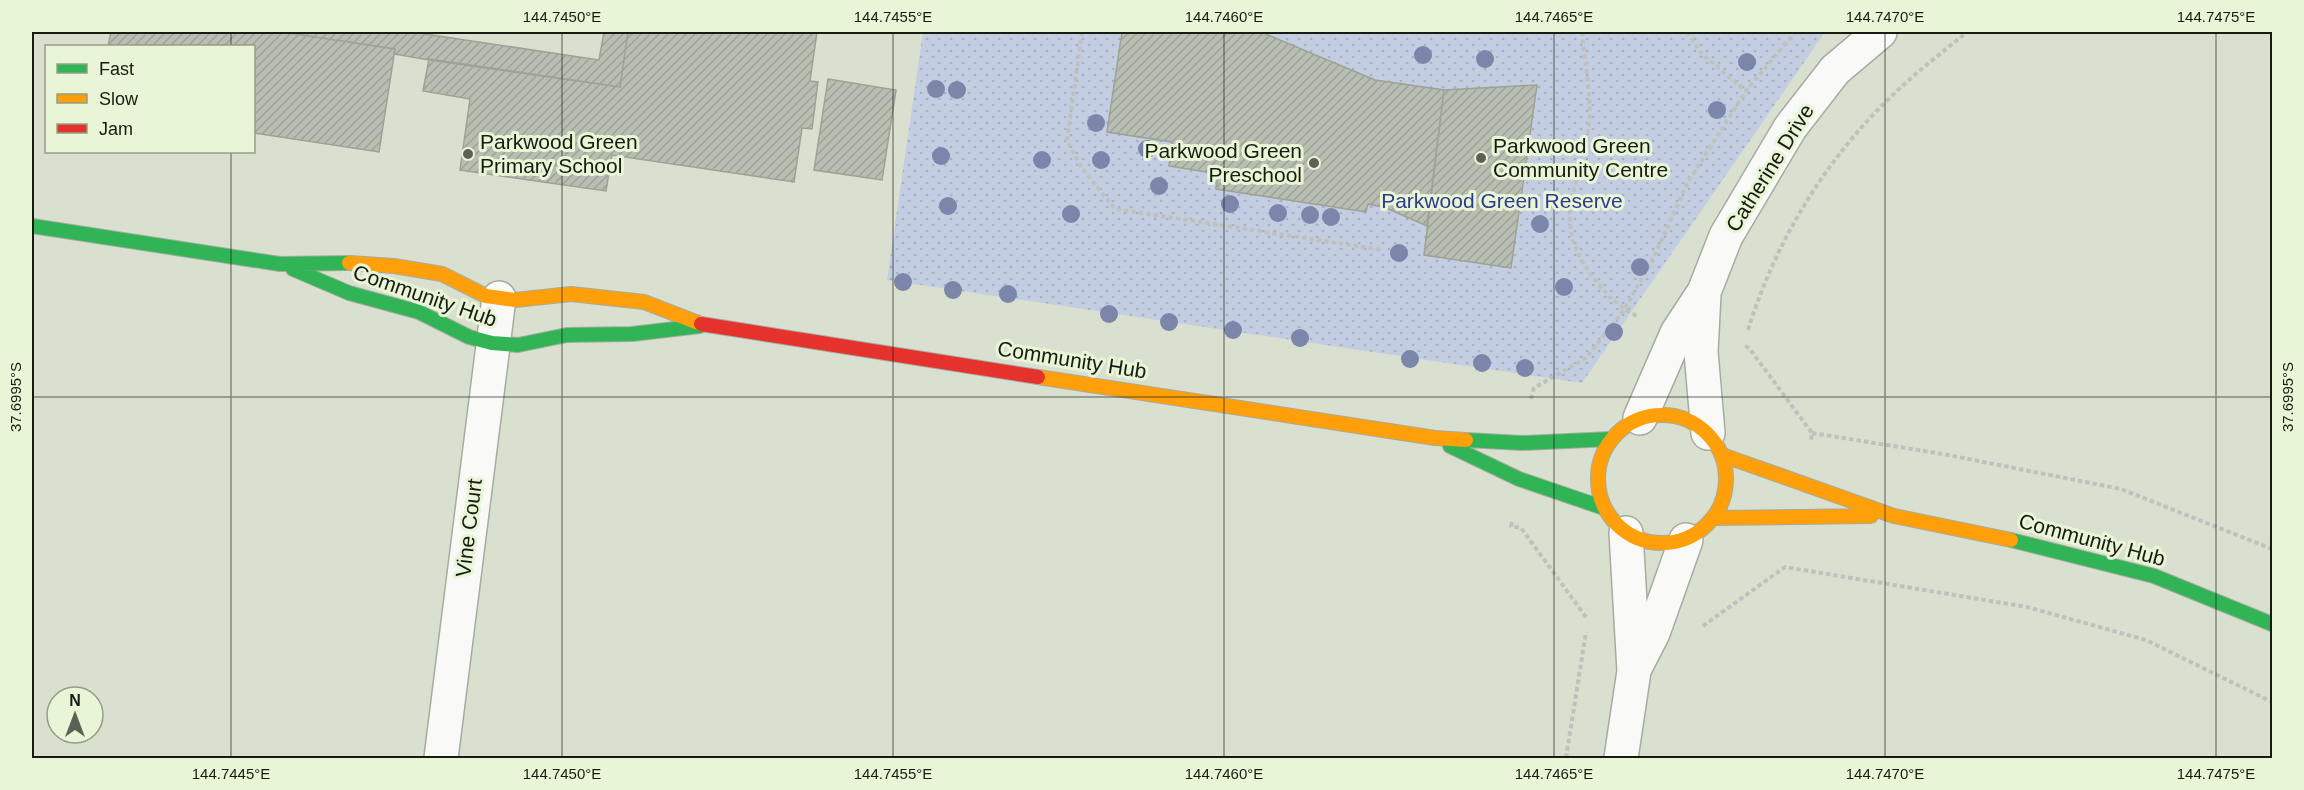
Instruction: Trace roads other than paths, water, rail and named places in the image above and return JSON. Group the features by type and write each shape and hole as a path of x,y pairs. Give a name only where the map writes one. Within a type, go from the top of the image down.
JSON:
{"street":[{"name":"Catherine Drive","path":"1640,418 1677,333 1704,292 1726,236 1790,128 1835,70 1880,32"},
{"name":"Community Hub","path":"32,226 280,264 351,263 442,274 486,296 515,300 571,294 644,302 704,325 1435,438 1522,443 1611,439"},
{"name":"Community Hub","path":"280,264 348,293 419,312 469,337 492,344 518,345 567,335 632,334 704,325"},
{"name":"Catherine Drive","path":"1704,292 1701,352 1715,444"},
{"name":"Vine Court","path":"441,759 499,298"},
{"path":"1658,415 1676,416 1693,423 1715,444 1727,477 1724,498 1714,518 1686,540 1665,544 1645,542 1626,533 1613,522 1604,508 1598,491 1597,473 1602,455 1611,439 1624,427 1640,418 1658,415"},
{"name":"Community Hub","path":"1435,438 1519,479 1604,508"},
{"name":"Community Hub","path":"1715,444 1894,516"},
{"name":"Community Hub","path":"1714,518 1894,516 1972,530 2154,576 2272,624"},
{"path":"1621,759 1634,671 1626,533"},
{"path":"1634,671 1653,633 1686,540"}],"place":[{"name":"Parkwood Green Primary School","path":"468,154"},
{"name":"Parkwood Green Community Centre","path":"1481,158"},
{"name":"Parkwood Green Preschool","path":"1314,163"}],"park label":[{"name":"Parkwood Green Reserve","path":"1502,201"}]}
